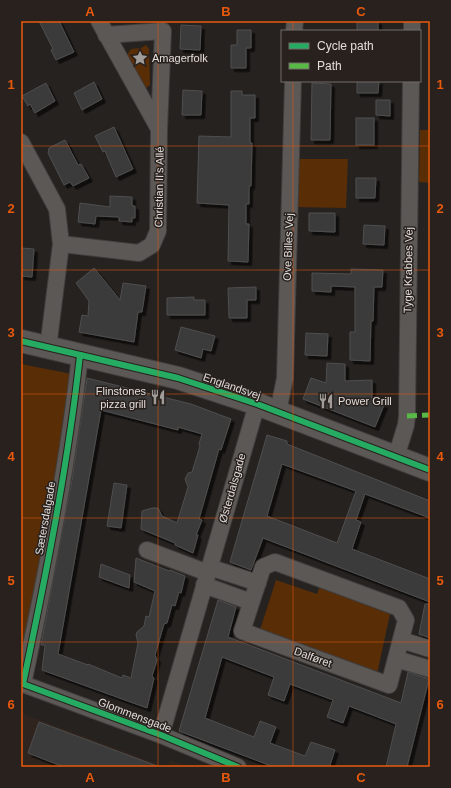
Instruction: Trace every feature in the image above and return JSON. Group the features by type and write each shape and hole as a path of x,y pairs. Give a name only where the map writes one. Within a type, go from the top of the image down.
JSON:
{"street":[{"name":"Christian II's Allé","path":"61,244 139,253 152,245 158,231 159,129 163,26 102,28 159,129"},
{"name":"Ove Billes Vej","path":"278,412 285,378 293,82"},
{"name":"Tyge Krabbes Vej","path":"396,457 407,416 411,82"},
{"path":"21,142 57,209 61,244 48,348"},
{"name":"Englandsvej","path":"21,341 178,378 257,404 430,470"},
{"name":"Sætersdalgade","path":"23,684 49,555 70,430 80,355"},
{"name":"Østerdalsgade","path":"161,735 257,404"},
{"path":"146,550 207,575 251,602"},
{"name":"Dalføret","path":"276,562 399,608 406,620 390,685 242,631 258,583 263,567 276,562"},
{"path":"207,575 258,583"},
{"path":"400,640 430,649"},
{"path":"396,659 430,669"},
{"name":"Glommensgade","path":"23,684 161,735 238,767"}],"shaded area":[{"path":"146,45 149,49 150,85 146,88 127,55 131,49 141,48"},
{"path":"420,130 430,130 430,183 419,182"},
{"path":"295,159 348,159 346,208 293,207"},
{"path":"21,364 72,374 21,673"},
{"path":"276,580 317,594 320,586 390,614 377,674 260,630"},
{"path":"21,713 158,764 156,767 21,767"},
{"path":"170,760 189,767 168,767"}],"building":[{"path":"39,21 59,21 74,52 56,60 51,50 53,49"},
{"path":"357,21 378,21 378,30 357,30"},
{"path":"181,25 201,26 200,50 180,49"},
{"path":"237,30 251,30 251,48 246,48 246,68 231,68 231,45 237,45"},
{"path":"94,82 102,99 82,110 74,93"},
{"path":"357,82 379,82 378,93 357,93"},
{"path":"46,83 55,101 35,113 30,104 28,106 22,96"},
{"path":"312,83 331,84 330,140 311,140"},
{"path":"183,90 202,91 201,115 182,115"},
{"path":"231,91 242,91 242,95 255,95 255,118 250,118 250,143 252,143 251,186 249,186 249,204 246,204 246,224 249,224 248,262 228,261 229,205 197,203 199,136 231,137"},
{"path":"376,100 390,100 390,116 376,115"},
{"path":"356,118 374,118 374,145 356,145"},
{"path":"114,127 133,169 116,177 105,151 103,152 95,136"},
{"path":"65,140 78,165 81,164 89,178 73,186 70,182 64,185 48,153 49,148"},
{"path":"356,178 376,178 375,198 356,198"},
{"path":"110,196 132,197 132,206 135,206 135,218 132,218 132,222 119,221 119,217 96,216 95,224 78,222 80,203 110,207"},
{"path":"309,213 335,213 335,232 309,231"},
{"path":"364,225 385,226 384,245 363,244"},
{"path":"21,248 34,249 32,277 21,276"},
{"path":"94,268 120,300 123,283 146,286 142,312 138,312 134,342 79,332 82,315 88,316 89,301 76,283"},
{"path":"351,269 383,270 382,287 374,287 370,361 350,360 350,332 355,332 355,287 331,286 331,292 312,291 312,273 351,274"},
{"path":"256,287 256,300 247,300 247,318 229,318 228,288"},
{"path":"194,297 194,300 205,300 205,315 167,315 167,298"},
{"path":"181,327 215,336 211,351 203,349 201,358 175,350"},
{"path":"306,333 328,334 327,356 305,355"},
{"path":"327,363 345,364 345,381 372,380 372,401 384,405 375,427 303,399 311,378 326,383"},
{"path":"87,378 191,404 231,419 221,450 219,449 199,519 202,520 196,535 198,535 193,553 175,545 175,543 141,529 142,511 158,508 162,516 177,523 188,487 185,479 188,473 192,472 202,434 178,427 178,430 101,410 58,654 122,678 123,675 131,678 138,643 136,635 137,632 144,626 146,616 149,617 155,591 134,582 136,558 185,576 181,593 179,592 175,606 172,605 167,623 164,624 155,655 157,660 152,676 154,678 147,708 42,670 45,645 41,645 72,480"},
{"path":"267,435 287,441 287,444 430,501 430,518 365,494 356,520 361,522 352,549 430,579 430,602 263,538 251,570 230,562","holes":["282,464 356,491 337,543 267,516"]},
{"path":"114,483 127,485 121,528 107,526"},
{"path":"101,564 130,575 129,588 99,577"},
{"path":"218,600 236,607 228,637 401,703 408,672 429,679 407,767 386,767 396,724 349,706 343,723 327,717 333,700 290,684 284,701 268,695 274,677 222,657 205,718 254,737 260,721 276,727 270,743 305,756 311,742 335,750 330,765 331,767 274,767 179,731"},
{"path":"425,604 430,604 430,638 419,634"},
{"path":"39,722 157,767 64,767 28,753"}],"marked path":[{"path":"407,416 430,415"}],"cycle path":[{"path":"21,341 178,378 257,404 430,470"},
{"path":"80,355 56,520 23,684 161,735 238,767"}],"place":[{"name":"Amagerfolk","path":"140,58"},
{"name":"Flinstones pizza grill","path":"158,397"},
{"name":"Power Grill","path":"326,401"}]}
